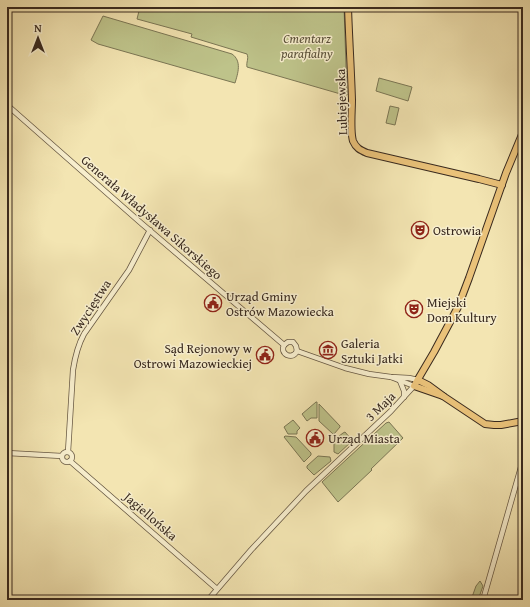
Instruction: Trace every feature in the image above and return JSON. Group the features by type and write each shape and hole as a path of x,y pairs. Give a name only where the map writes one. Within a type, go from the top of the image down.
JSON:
{"main road":[{"name":"Lubiejewska","path":"348,7 352,134 356,147 367,153 479,178 502,185"},
{"name":"3 Maja","path":"414,386 458,307 502,185 523,132"},
{"path":"418,380 428,385 485,424 501,425 523,421"},
{"path":"414,386 443,396"}],"street":[{"name":"Generała Władysława Sikorskiego","path":"7,105 284,345"},
{"name":"Zwycięstwa","path":"68,452 73,370 79,345 87,328 129,270 150,230"},
{"path":"297,350 292,356 287,355 283,350 284,345 288,342 293,342 297,350 345,368 390,377 418,380"},
{"path":"390,377 414,386"},
{"path":"400,381 404,391 404,397"},
{"name":"3 Maja","path":"208,600 266,533 306,491 391,411 414,386"},
{"path":"7,453 62,456 64,453 68,452 72,455 72,459 66,462 62,456"},
{"path":"483,600 523,460"},
{"name":"Jagiellońska","path":"70,461 217,589"}],"green space":[{"name":"Cmentarz parafialny","path":"140,7 344,7 347,95 247,67 247,54 191,37 192,34 137,19"},
{"path":"103,16 232,54 237,60 238,64 235,83 98,44 91,40"},
{"path":"379,78 412,87 408,101 376,91"},
{"path":"390,106 399,108 395,125 386,123"},
{"path":"316,402 317,418 311,418 307,421 302,414"},
{"path":"319,404 340,426 334,434 319,421"},
{"path":"293,420 300,428 297,431 297,434 288,434 284,427"},
{"path":"389,422 403,438 338,502 322,482 386,423"},
{"path":"345,432 351,439 351,442 338,454 334,452 334,440"},
{"path":"284,437 296,437 311,453 311,455 304,462"},
{"path":"318,456 330,457 331,461 314,475 307,468 307,466"},
{"path":"480,581 483,586 478,600 471,600 476,586"}],"place":[{"name":"Ostrowia","path":"420,230"},
{"name":"Urząd Gminy Ostrów Mazowiecka","path":"213,303"},
{"name":"Miejski Dom Kultury","path":"414,309"},
{"name":"Galeria Sztuki Jatki","path":"328,350"},
{"name":"Sąd Rejonowy w Ostrowi Mazowieckiej","path":"265,355"},
{"name":"Urząd Miasta","path":"315,438"}]}
